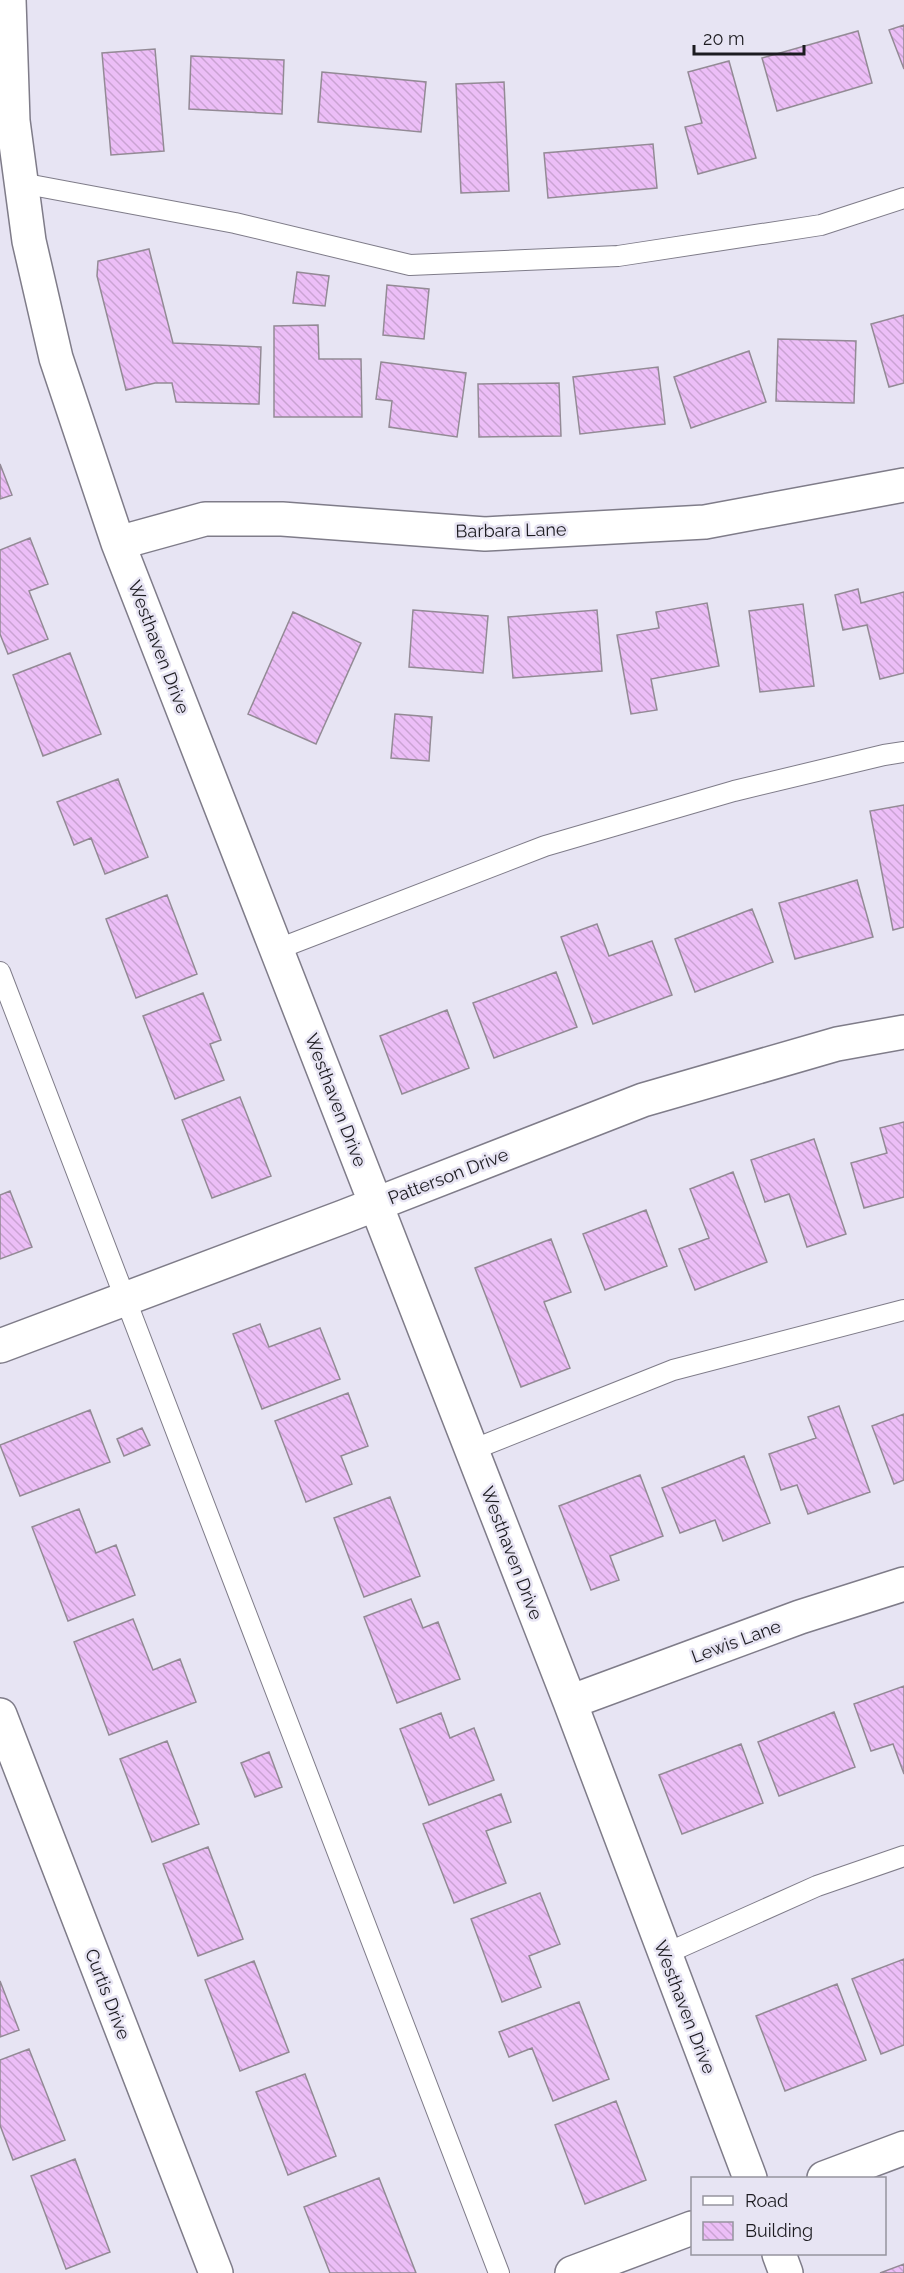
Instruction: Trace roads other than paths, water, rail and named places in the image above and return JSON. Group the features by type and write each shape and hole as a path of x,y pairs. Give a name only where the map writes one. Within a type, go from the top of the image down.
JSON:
{"street":[{"name":"Westhaven Drive","path":"9,0 13,122 29,241 56,358 118,543 570,1702 750,2177"},
{"name":"Barbara Lane","path":"118,543 205,519 282,519 485,534 705,522 904,485"},
{"name":"Patterson Drive","path":"0,1346 377,1204 643,1100 837,1044 904,1032"},
{"name":"Lewis Lane","path":"570,1702 800,1617 904,1584"},
{"name":"Curtis Drive","path":"0,1715 216,2273"},
{"path":"827,2177 904,2148"},
{"path":"572,2273 691,2229"},
{"path":"780,2255 786,2273"}],"lane":[{"path":"21,183 235,223 410,265 618,256 821,225 904,198"},
{"path":"278,949 546,846 734,791 884,754 904,752"},
{"path":"0,972 499,2273"},
{"path":"472,1449 673,1370 904,1310"},
{"path":"665,1954 817,1886 904,1856"}]}
